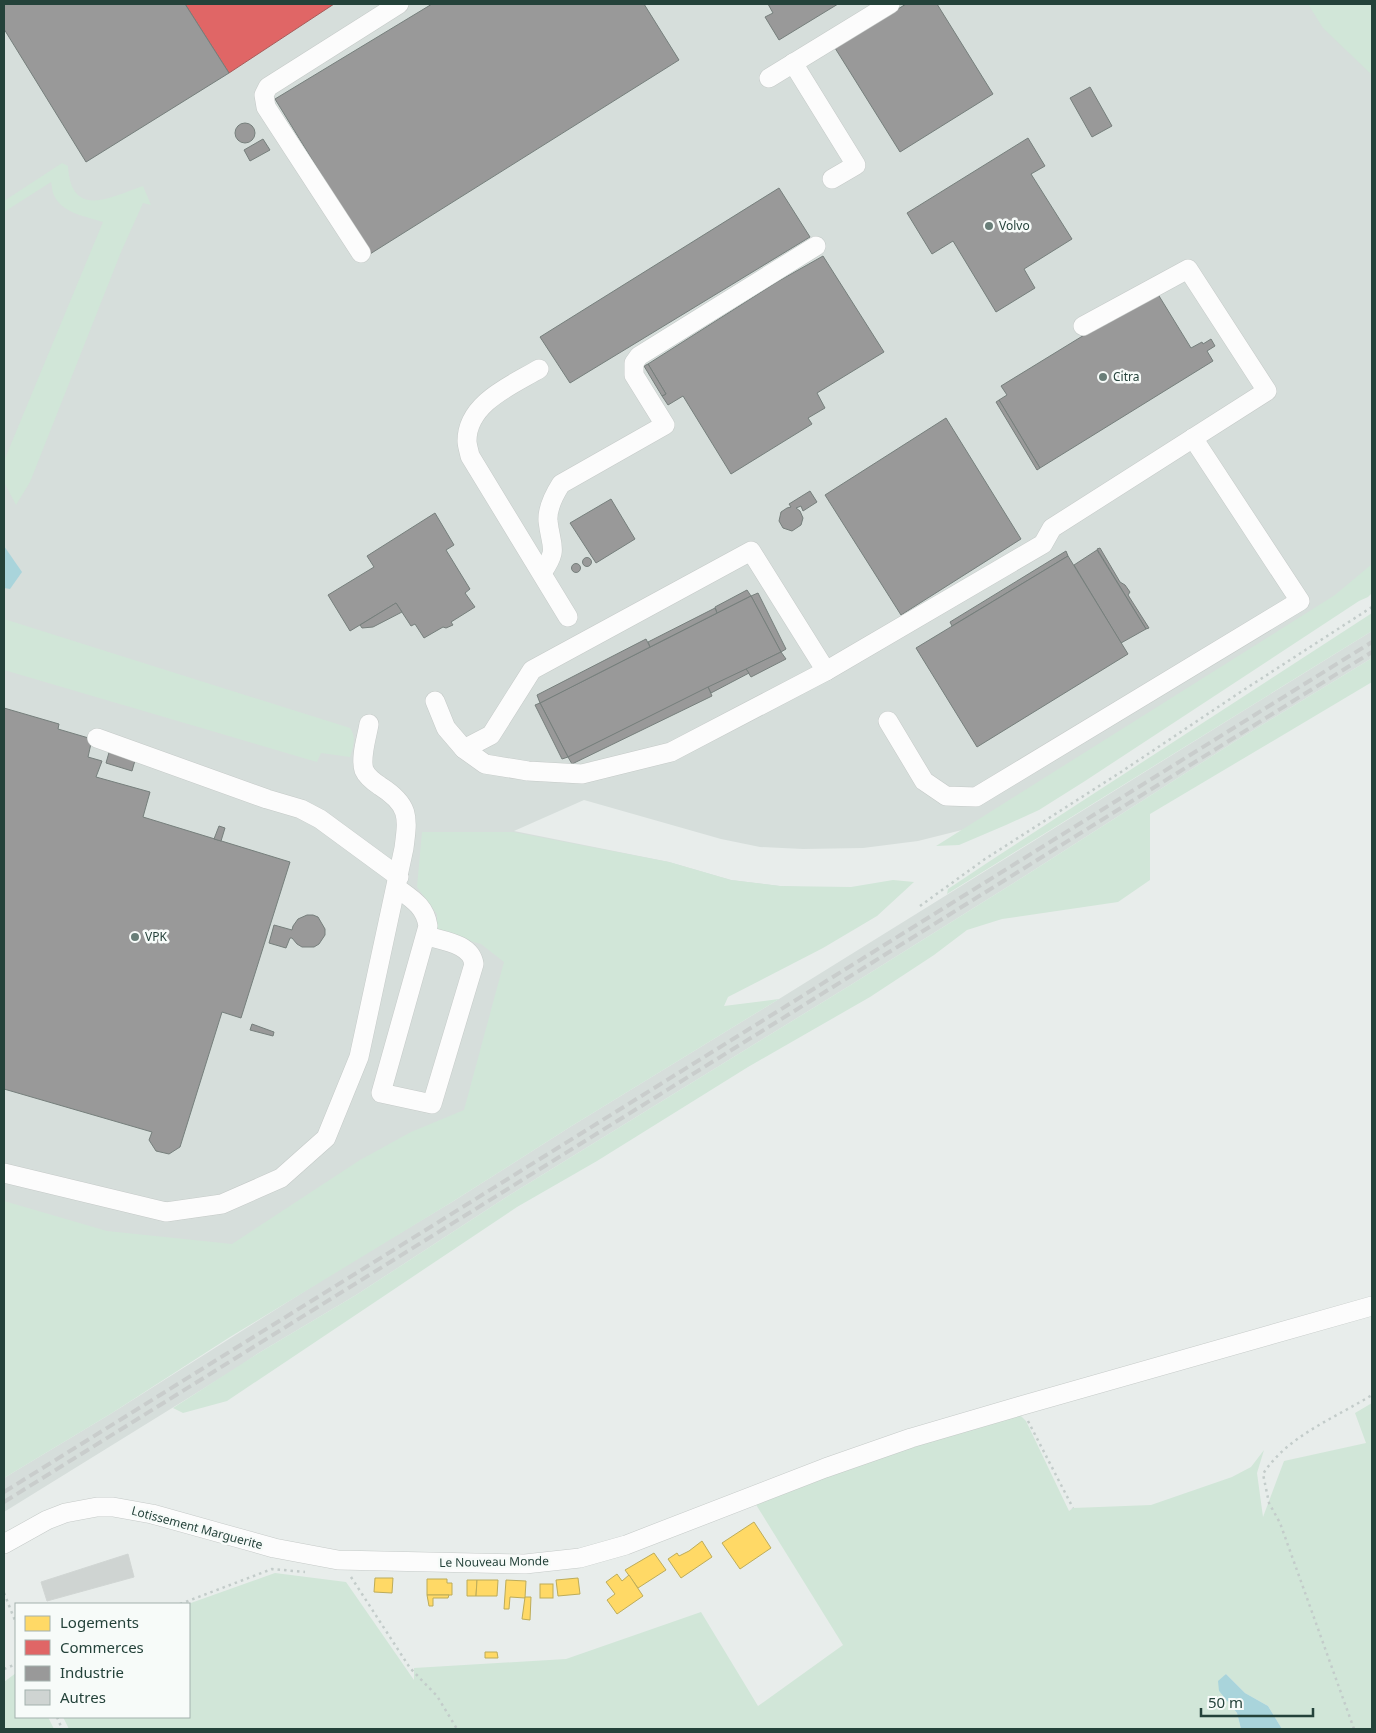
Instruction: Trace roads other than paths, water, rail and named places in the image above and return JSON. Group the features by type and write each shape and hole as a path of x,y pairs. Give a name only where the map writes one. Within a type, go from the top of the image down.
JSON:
{"street":[{"path":"360,253 266,107 264,95 268,87 399,4"},
{"path":"770,78 890,4"},
{"path":"794,63 856,165 832,179"},
{"path":"542,572 552,558 554,546 548,519 552,499 560,484 664,425 634,375 634,363 639,356 816,246"},
{"path":"435,701 446,728 464,749 485,764 528,771 582,774 671,752 826,671 1043,544 1052,528 1267,391 1188,269 1083,326"},
{"path":"539,369 494,396 481,407 471,423 466,440 470,456 568,617"},
{"path":"888,721 924,781 946,796 976,797 1300,601 1193,438"},
{"path":"464,749 491,736 532,670 751,551 826,671"},
{"path":"4,1173 166,1212 222,1204 281,1178 326,1138 359,1057 398,883 407,819 399,800 369,778 364,769 369,724"},
{"path":"97,738 267,799 301,809 320,819 398,883 415,900 428,921 427,936 381,1093 432,1104 474,964 473,957 468,951 427,936"},
{"name":"Le Nouveau Monde","path":"338,1560 525,1564 580,1558 626,1546 826,1468 903,1441 1372,1306"},
{"name":"Lotissement Marguerite","path":"4,1544 47,1520 65,1513 97,1507 113,1507 152,1514 274,1548 338,1560"}],"water":[{"path":"4,546 22,572 10,589 4,588"},
{"path":"1226,1674 1245,1693 1268,1706 1282,1729 1241,1729 1237,1713 1219,1691 1218,1681"}],"railway":[{"path":"4,1492 1372,642"},
{"path":"4,1502 1372,652"}],"place":[{"name":"Volvo","path":"989,226"},
{"name":"Citra","path":"1103,377"},
{"name":"VPK","path":"135,937"}]}
